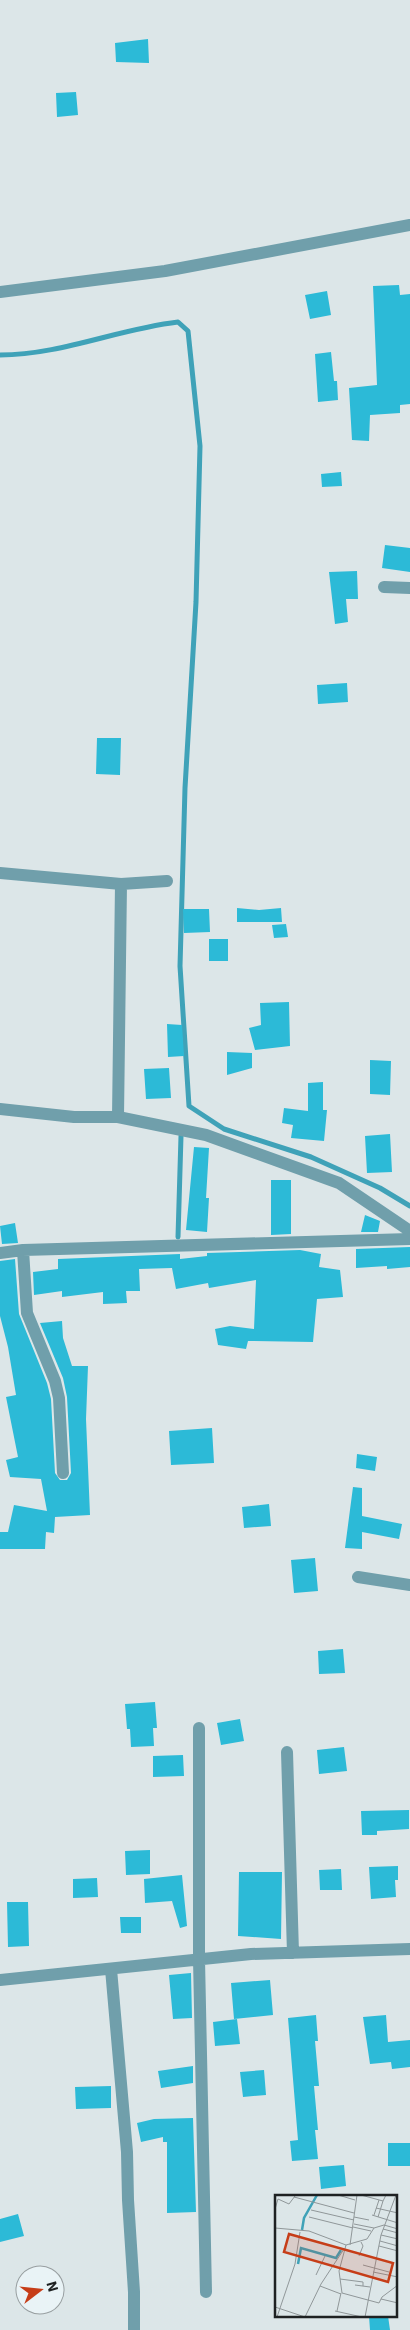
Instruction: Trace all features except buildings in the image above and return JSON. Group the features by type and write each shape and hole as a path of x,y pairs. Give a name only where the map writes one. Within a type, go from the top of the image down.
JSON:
{"street":[{"path":"0,292 165,271 410,226"},
{"path":"384,587 410,588"},
{"path":"0,874 121,884 167,881"},
{"path":"118,1117 121,884"},
{"path":"0,1109 74,1117 118,1117 206,1135 339,1183 410,1231"},
{"path":"0,1253 23,1250 410,1238"},
{"path":"23,1250 27,1313 55,1381 59,1398 64,1474"},
{"path":"358,1578 410,1585"},
{"path":"199,1728 200,1960 206,2292"},
{"path":"288,1752 293,1953"},
{"path":"0,1980 200,1960 293,1953 410,1949"},
{"path":"111,1969 127,2152 134,2330"}],"waterway":[{"path":"0,355 45,351 133,330 178,322 188,331 200,446 196,602 185,788 180,966 189,1106 224,1129 311,1157 380,1188 410,1206"},
{"path":"178,1237 181,1136"}]}
